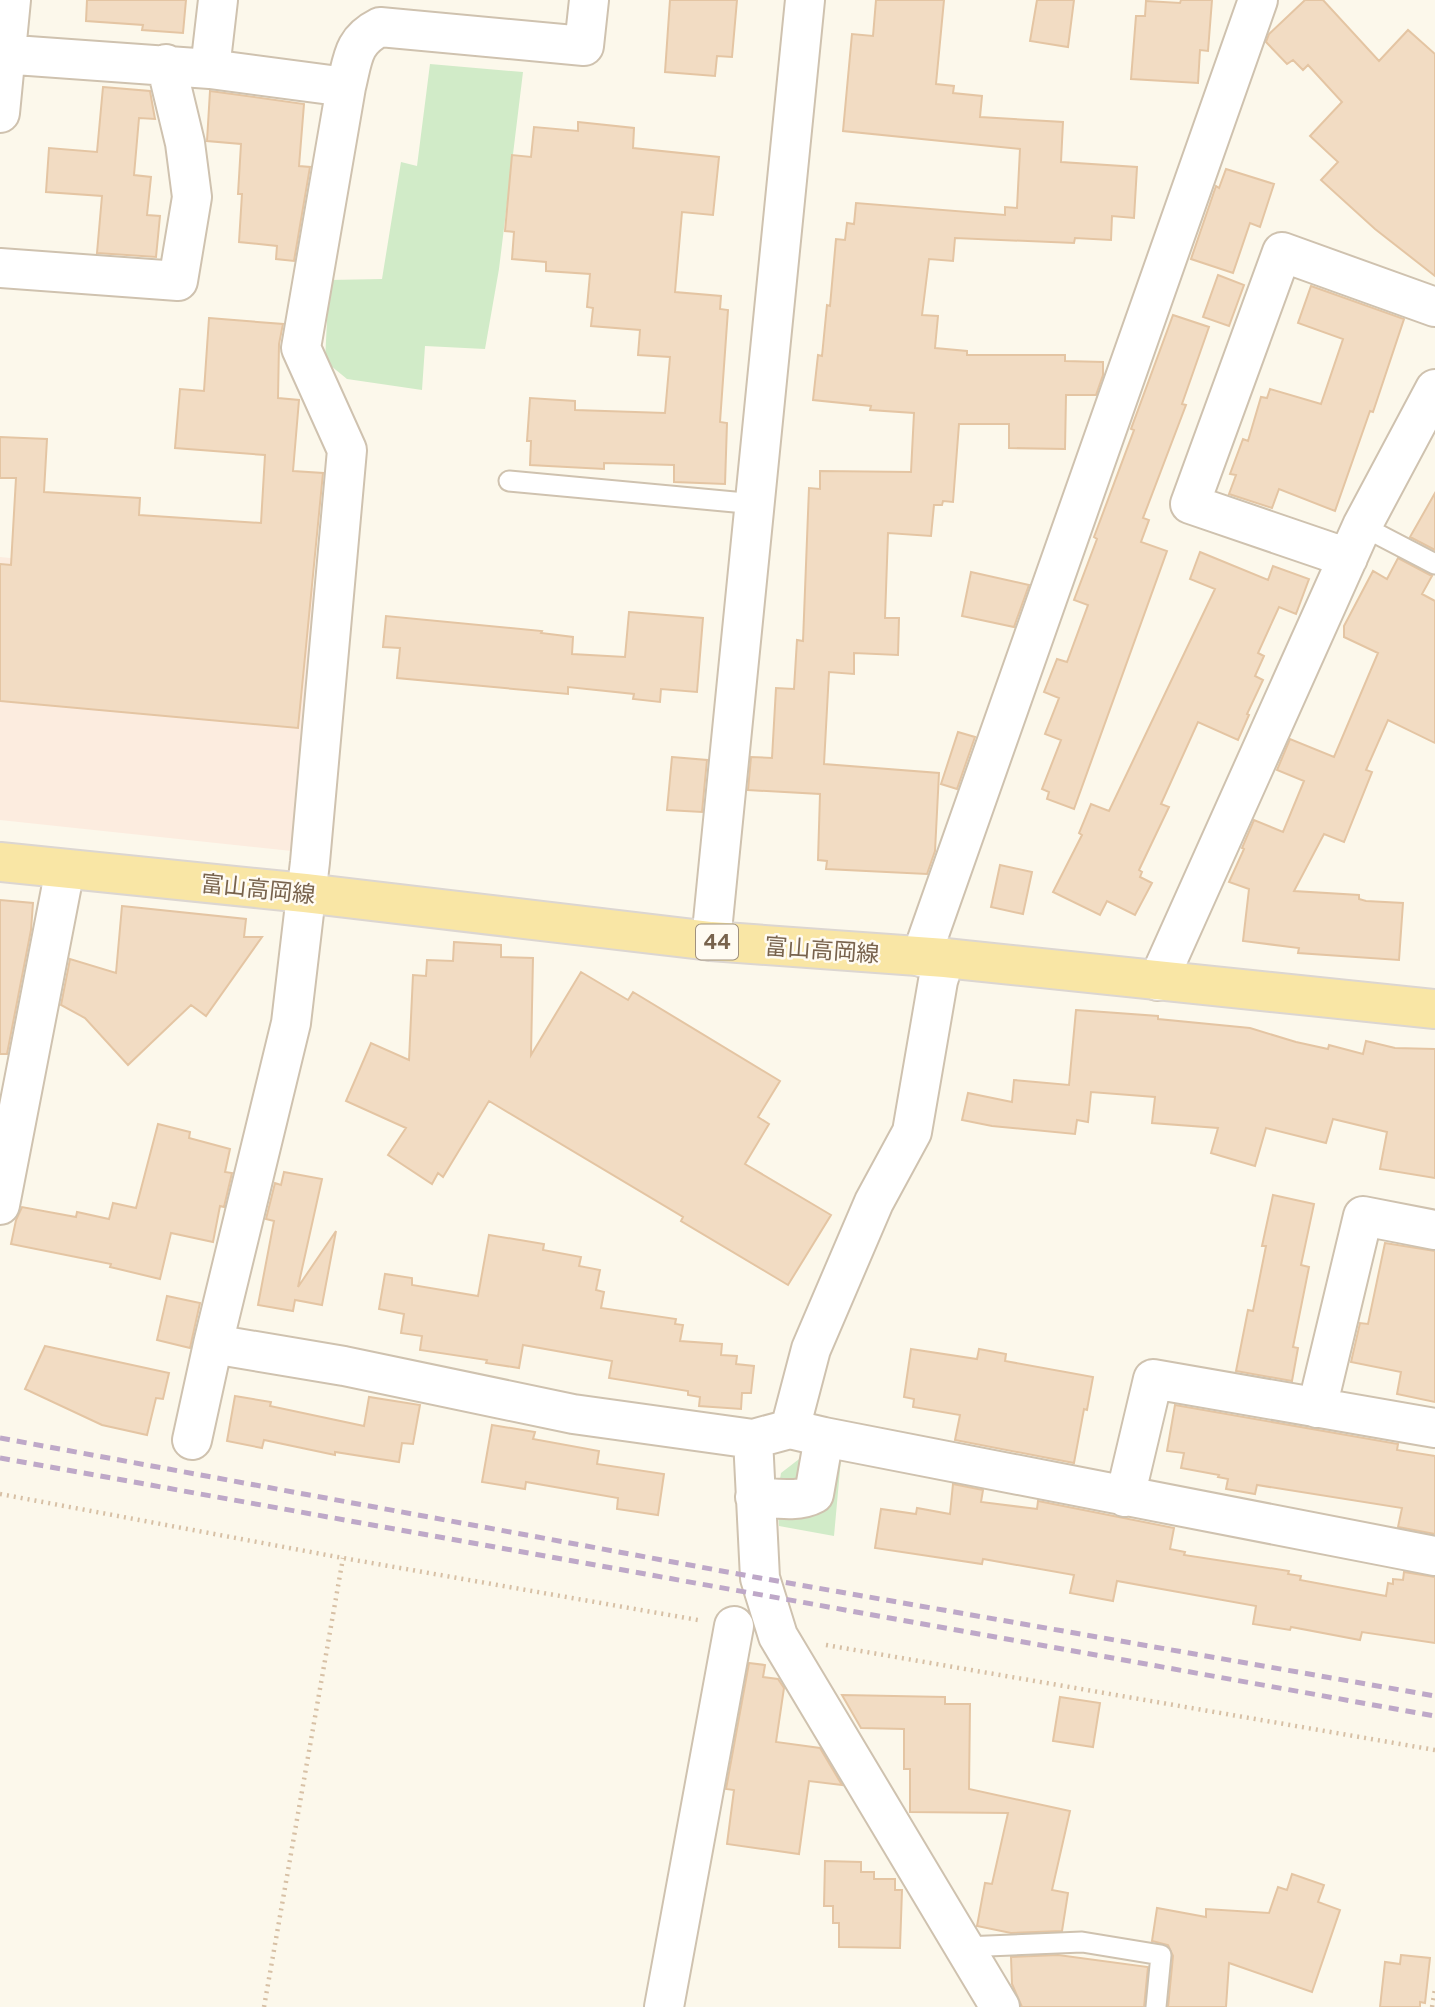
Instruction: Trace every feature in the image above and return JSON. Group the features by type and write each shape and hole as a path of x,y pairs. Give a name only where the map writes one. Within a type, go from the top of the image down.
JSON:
{"main road":[{"name":"富山高岡線","path":"0,862 305,893 711,941 933,958 1435,1009"}],"street":[{"path":"0,113 3,54 11,0"},
{"path":"210,69 218,0"},
{"path":"192,1440 291,1023 319,774 347,450 302,348 346,87 356,46 368,33 380,27 584,46 589,0"},
{"path":"711,941 805,0"},
{"path":"755,1497 807,1498 814,1494 807,1433 811,1349 874,1202 912,1132 938,981 933,958 1258,0"},
{"path":"3,54 166,64 346,87"},
{"path":"0,268 178,281 192,197 184,143 166,64"},
{"path":"1355,542 1190,503 1282,252 1435,307"},
{"path":"1158,981 1355,542 1435,389"},
{"path":"0,1205 65,869"},
{"path":"1317,1408 1363,1216 1435,1230"},
{"path":"213,1344 344,1366 573,1414 753,1438 807,1433 1435,1556"},
{"path":"1125,1497 1153,1379 1435,1428"},
{"path":"753,1438 760,1578 780,1639 1000,2007"},
{"path":"664,2007 734,1626"}],"lane":[{"path":"509,481 755,504"},
{"path":"1355,542 1435,564"},
{"path":"964,1947 1082,1942 1161,1955 1156,2007"}],"path":[{"path":"0,1494 343,1558 734,1626"},
{"path":"264,2007 343,1558"},
{"path":"780,1639 1435,1750"},
{"path":"1432,2007 1435,1989"}],"shaded area":[{"path":"0,557 324,589 301,852 0,820"}],"green space":[{"path":"430,64 523,72 499,269 485,349 425,346 422,390 347,379 325,361 329,280 382,279 401,162 417,166"},
{"path":"803,1456 841,1459 834,1536 779,1526 777,1498 781,1473"}],"building":[{"path":"87,0 186,0 183,33 142,30 143,25 86,21"},
{"path":"670,0 737,0 732,57 717,56 715,76 665,72"},
{"path":"876,0 944,0 936,84 954,86 953,93 982,96 980,117 1063,122 1061,162 1137,167 1134,218 1112,216 1111,240 1075,238 1074,243 955,238 953,261 929,259 922,315 938,316 935,348 967,351 967,355 1065,355 1065,361 1103,362 1103,375 1096,395 1066,395 1065,449 1009,448 1009,424 959,424 953,502 943,501 942,505 934,505 931,536 888,533 885,618 899,618 898,655 854,653 854,674 829,672 824,764 939,773 935,851 927,874 826,869 827,861 818,860 820,794 748,790 751,757 772,758 776,688 794,689 797,640 803,641 809,488 820,489 820,471 911,472 914,413 870,410 871,406 813,400 818,355 822,356 827,305 830,306 836,239 845,240 847,223 854,224 856,203 1005,215 1005,207 1017,208 1020,149 843,131 852,34 873,36"},
{"path":"1037,0 1074,0 1068,47 1030,41"},
{"path":"1181,0 1212,0 1208,51 1200,50 1198,83 1131,79 1136,16 1145,16 1146,1 1180,3"},
{"path":"1305,0 1323,0 1379,61 1408,30 1435,54 1435,276 1375,229 1321,180 1338,162 1310,136 1342,102 1308,65 1303,70 1293,60 1287,64 1266,42 1269,34"},
{"path":"103,87 150,91 155,119 139,118 134,175 151,177 147,215 160,216 156,257 97,253 102,196 46,192 49,148 97,152"},
{"path":"210,91 304,104 299,166 310,167 294,261 276,259 277,246 239,242 241,144 207,141"},
{"path":"578,122 634,128 633,148 719,157 713,215 682,212 675,292 721,296 720,309 728,310 720,422 727,423 725,484 674,482 674,465 604,463 604,469 530,465 531,441 527,441 530,398 575,401 575,410 665,413 670,357 638,355 640,330 591,326 593,308 587,307 590,274 546,271 546,262 512,259 514,232 505,231 512,155 531,157 534,127 578,131"},
{"path":"1226,169 1274,184 1260,227 1250,223 1233,273 1191,259 1216,186 1219,188"},
{"path":"1218,275 1244,285 1229,326 1203,317"},
{"path":"1311,286 1404,319 1373,412 1370,411 1335,511 1279,489 1272,508 1229,494 1236,475 1230,474 1243,439 1248,441 1261,397 1267,398 1270,389 1321,404 1343,339 1298,323"},
{"path":"1173,315 1209,327 1182,404 1186,405 1143,518 1149,520 1141,542 1167,551 1074,809 1047,799 1049,792 1042,789 1061,740 1045,734 1059,698 1044,692 1057,659 1067,662 1088,605 1074,600 1097,539 1094,537 1134,430 1131,429"},
{"path":"209,318 283,324 279,344 278,398 299,400 293,471 323,473 298,728 0,701 0,564 11,565 16,478 0,478 0,437 47,439 44,492 140,498 139,515 261,523 265,455 175,448 180,389 204,391"},
{"path":"1435,493 1435,550 1410,537"},
{"path":"1200,552 1268,580 1273,566 1309,579 1296,614 1279,607 1258,653 1264,656 1255,676 1263,680 1238,740 1198,722 1161,804 1169,807 1139,870 1142,872 1140,877 1152,883 1135,915 1107,901 1100,915 1053,892 1082,835 1079,833 1091,804 1109,811 1215,589 1190,579"},
{"path":"1398,558 1432,576 1422,594 1435,601 1435,743 1388,720 1366,770 1372,772 1344,842 1324,834 1294,891 1359,895 1359,899 1366,901 1403,903 1399,960 1298,953 1299,948 1243,941 1249,889 1229,882 1244,849 1242,848 1254,820 1283,832 1304,781 1277,770 1290,739 1334,757 1378,653 1344,637 1344,626 1373,571 1387,579"},
{"path":"971,572 1029,585 1014,627 962,616"},
{"path":"629,612 703,618 697,692 661,689 660,702 633,699 634,694 568,687 568,694 397,678 400,648 383,647 386,616 542,631 541,633 573,637 572,654 625,657"},
{"path":"958,732 975,737 957,789 941,784"},
{"path":"672,757 707,760 702,812 667,810"},
{"path":"1000,865 1032,872 1023,914 991,907"},
{"path":"0,900 33,903 31,930 7,1054 0,1054"},
{"path":"122,906 246,919 244,937 262,937 206,1016 191,1005 128,1065 85,1018 61,1005 70,959 116,973"},
{"path":"454,942 501,945 501,957 533,958 531,1055 581,972 628,1000 633,992 780,1081 758,1117 769,1124 745,1164 831,1215 788,1285 681,1221 683,1217 489,1101 443,1177 438,1173 432,1184 388,1155 406,1128 346,1101 371,1043 409,1060 413,975 426,976 427,960 453,961"},
{"path":"1076,1010 1158,1016 1158,1019 1250,1028 1296,1042 1328,1049 1329,1045 1363,1054 1366,1041 1395,1048 1435,1049 1435,1178 1380,1169 1387,1132 1333,1119 1326,1143 1266,1128 1255,1166 1211,1153 1218,1128 1152,1123 1155,1097 1091,1092 1088,1122 1077,1120 1075,1134 992,1126 962,1120 968,1093 1012,1102 1014,1080 1069,1085"},
{"path":"158,1124 190,1132 189,1138 230,1149 225,1172 232,1173 224,1207 220,1206 213,1242 171,1233 160,1279 110,1267 111,1264 11,1244 22,1207 76,1217 77,1212 109,1219 113,1203 136,1208"},
{"path":"284,1172 322,1179 298,1287 336,1231 322,1305 295,1300 293,1311 258,1305 274,1221 266,1219 275,1183 281,1185"},
{"path":"1273,1195 1314,1204 1301,1265 1309,1267 1293,1347 1298,1348 1292,1381 1236,1371 1248,1310 1253,1311 1266,1246 1262,1246"},
{"path":"489,1235 544,1244 543,1250 581,1257 579,1266 600,1270 596,1290 604,1292 601,1308 676,1319 675,1324 683,1325 680,1341 722,1344 721,1355 737,1356 736,1364 754,1366 751,1393 742,1393 741,1409 699,1406 700,1397 688,1395 688,1391 609,1378 612,1361 523,1345 519,1368 486,1363 487,1360 420,1350 422,1336 401,1333 404,1314 379,1309 385,1274 412,1278 412,1285 478,1296"},
{"path":"1385,1243 1435,1251 1435,1402 1397,1394 1401,1372 1351,1362 1360,1323 1368,1324"},
{"path":"167,1296 200,1303 190,1348 157,1340"},
{"path":"45,1346 169,1373 163,1399 156,1398 147,1435 102,1425 25,1389"},
{"path":"911,1349 977,1359 979,1349 1006,1354 1005,1361 1093,1377 1074,1463 955,1440 960,1415 913,1407 914,1399 904,1397"},
{"path":"235,1396 271,1402 270,1406 364,1426 369,1397 420,1405 413,1444 402,1443 399,1462 335,1452 335,1455 264,1440 262,1448 227,1441"},
{"path":"1175,1405 1398,1444 1397,1450 1435,1456 1435,1534 1398,1527 1402,1508 1257,1485 1255,1494 1226,1489 1228,1479 1181,1468 1184,1453 1167,1451"},
{"path":"492,1425 535,1432 533,1439 599,1451 597,1464 664,1474 658,1515 617,1509 618,1498 526,1482 525,1489 482,1482"},
{"path":"953,1484 983,1490 981,1502 1037,1509 1038,1501 1174,1528 1170,1549 1185,1552 1184,1555 1289,1571 1288,1574 1301,1576 1300,1580 1386,1596 1388,1583 1393,1584 1393,1579 1403,1580 1404,1572 1435,1577 1435,1643 1362,1632 1360,1640 1291,1627 1290,1630 1253,1624 1256,1606 1117,1581 1113,1601 1070,1593 1074,1575 983,1559 982,1564 875,1548 881,1509 916,1514 917,1508 950,1514"},
{"path":"749,1663 765,1665 763,1677 778,1679 784,1688 776,1742 820,1748 842,1785 809,1781 799,1854 727,1844 734,1790 726,1789"},
{"path":"842,1695 945,1697 945,1704 970,1704 969,1789 1070,1811 1052,1890 1068,1893 1062,1931 1011,1933 977,1926 985,1883 992,1884 1008,1813 910,1812 910,1769 904,1769 904,1729 861,1728"},
{"path":"1060,1697 1100,1703 1093,1747 1053,1741"},
{"path":"825,1861 861,1862 861,1872 874,1872 874,1879 895,1879 895,1890 902,1890 900,1948 839,1947 839,1923 833,1923 833,1906 824,1906"},
{"path":"1292,1874 1324,1885 1318,1902 1340,1910 1312,1992 1229,1963 1226,2007 1168,2007 1173,1956 1168,1945 1152,1941 1157,1908 1206,1917 1206,1909 1269,1913 1278,1887 1287,1890"},
{"path":"1058,1955 1148,1967 1144,2007 1022,2007 1012,1984 1011,1957"},
{"path":"1401,1955 1430,1958 1425,2003 1420,2002 1420,2007 1380,2007 1385,1962 1400,1964"}],"railway":[{"path":"0,1438 760,1578 1435,1696"},
{"path":"0,1458 1435,1716"}]}
